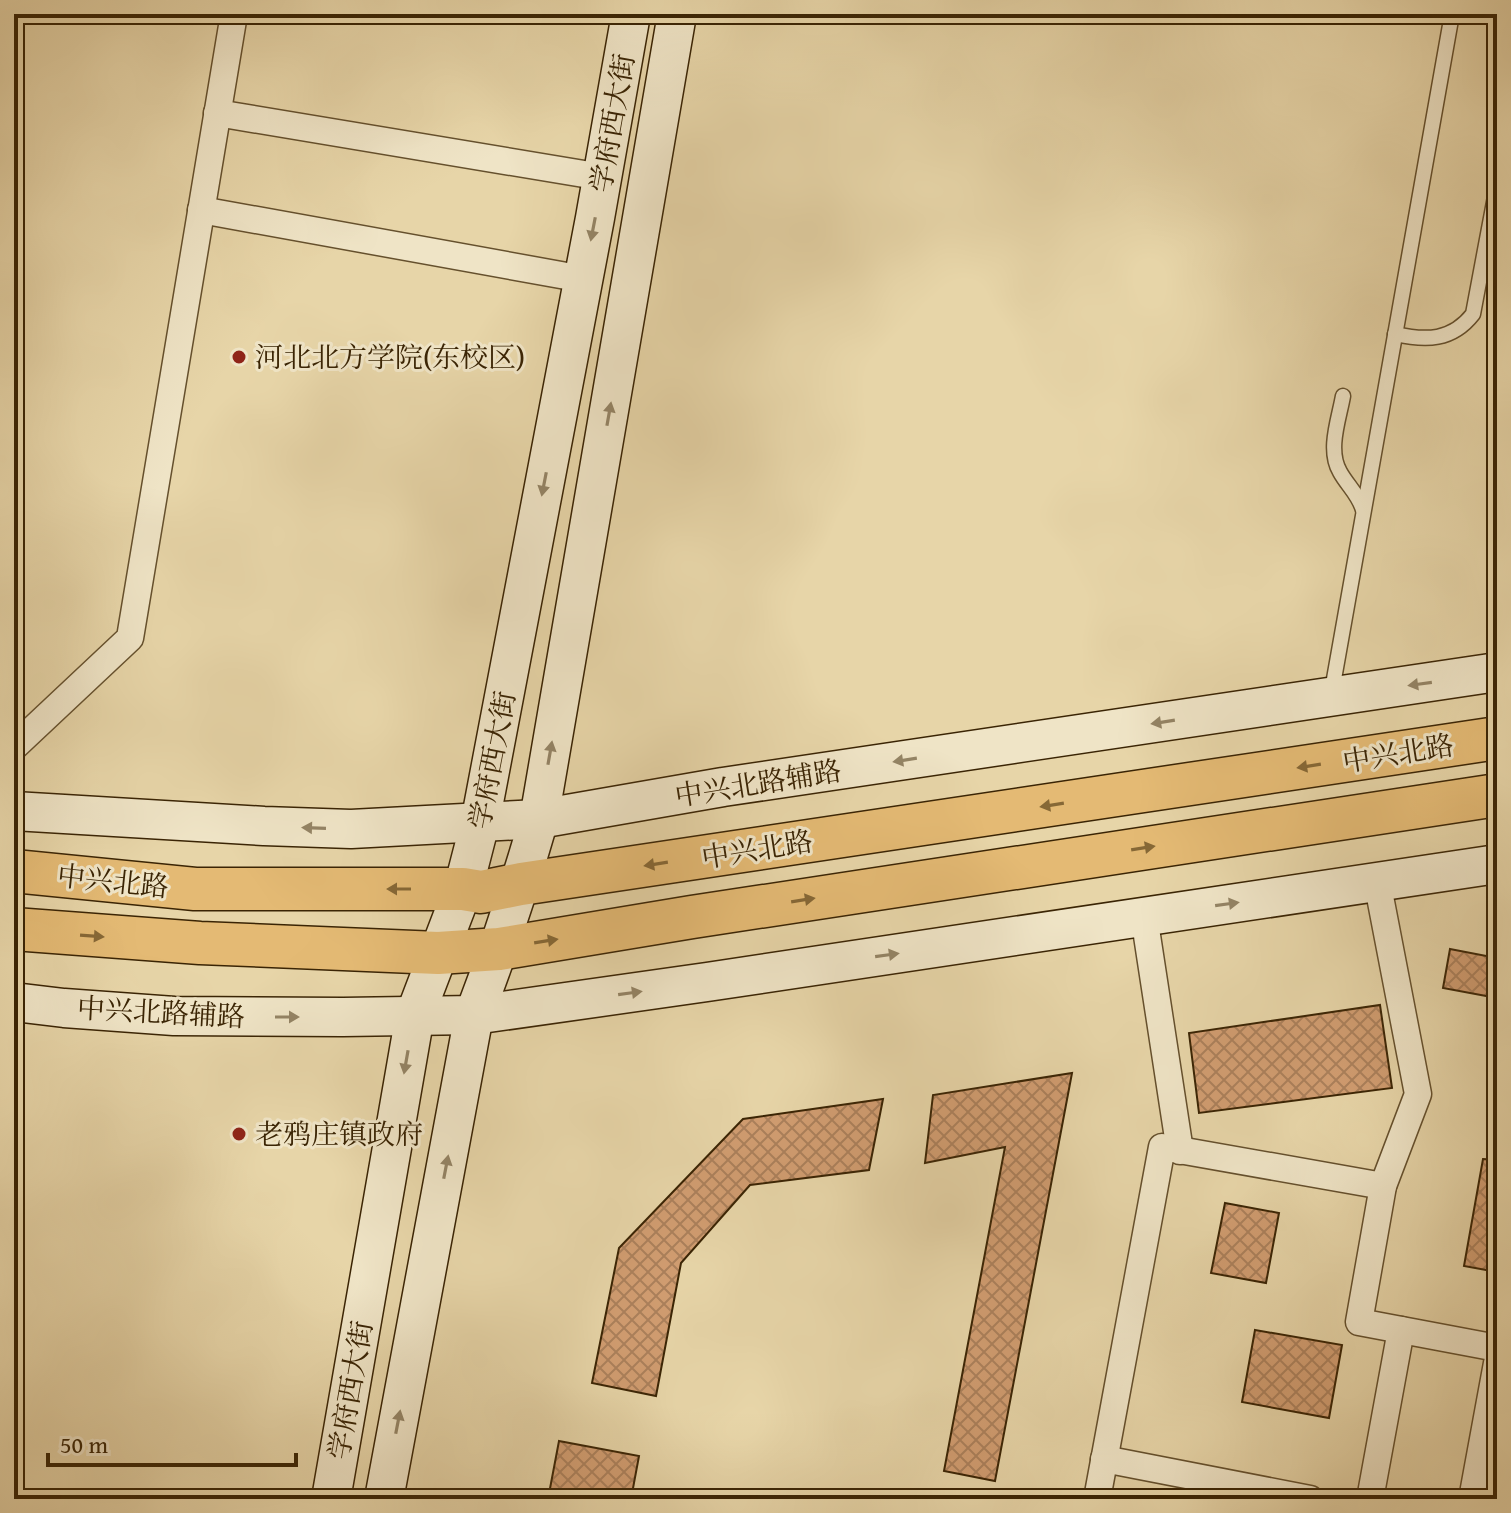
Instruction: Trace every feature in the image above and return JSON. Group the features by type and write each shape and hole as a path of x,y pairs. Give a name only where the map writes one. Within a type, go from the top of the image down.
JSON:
{"main road":[{"name":"学府西大街","path":"331,1499 415,1015 463,889 480,823 631,14"},
{"name":"学府西大街","path":"384,1499 474,1015 521,884 539,819 677,14"},
{"name":"中兴北路辅路","path":"14,811 351,829 539,819 723,787 1497,672"},
{"name":"中兴北路","path":"14,871 195,889 463,889 481,892 1497,738"},
{"name":"中兴北路","path":"14,929 200,943 438,953 499,949 1497,795"},
{"name":"中兴北路辅路","path":"14,1002 174,1016 474,1015 1497,864"}],"street":[{"path":"14,747 130,638 234,14"},
{"path":"217,113 602,177"},
{"path":"201,210 583,279"},
{"path":"1377,881 1418,1094 1383,1186 1359,1322 1497,1348"},
{"path":"1144,916 1180,1151"},
{"path":"1097,1499 1162,1147 1383,1186"},
{"path":"1370,1499 1401,1330"},
{"path":"1472,1499 1497,1363"},
{"path":"1104,1459 1310,1499"}],"lane":[{"path":"1331,697 1452,14"},
{"path":"1395,334 1417,339 1438,337 1465,324 1473,314 1497,186"},
{"path":"1343,396 1334,445 1335,461 1361,501 1364,512"}],"building":[{"path":"1450,949 1497,958 1497,998 1443,988"},
{"path":"1380,1005 1392,1088 1199,1113 1189,1033"},
{"path":"1072,1073 995,1481 944,1471 1005,1147 925,1163 933,1095"},
{"path":"883,1099 869,1170 750,1185 681,1263 656,1396 592,1383 619,1248 743,1119"},
{"path":"1483,1159 1497,1160 1497,1272 1464,1266"},
{"path":"1225,1203 1279,1213 1266,1283 1211,1273"},
{"path":"1255,1330 1342,1345 1329,1418 1242,1402"},
{"path":"559,1441 639,1456 631,1499 548,1499"}],"place":[{"name":"河北北方学院(东校区)","path":"239,357"},
{"name":"老鸦庄镇政府","path":"239,1134"}]}
